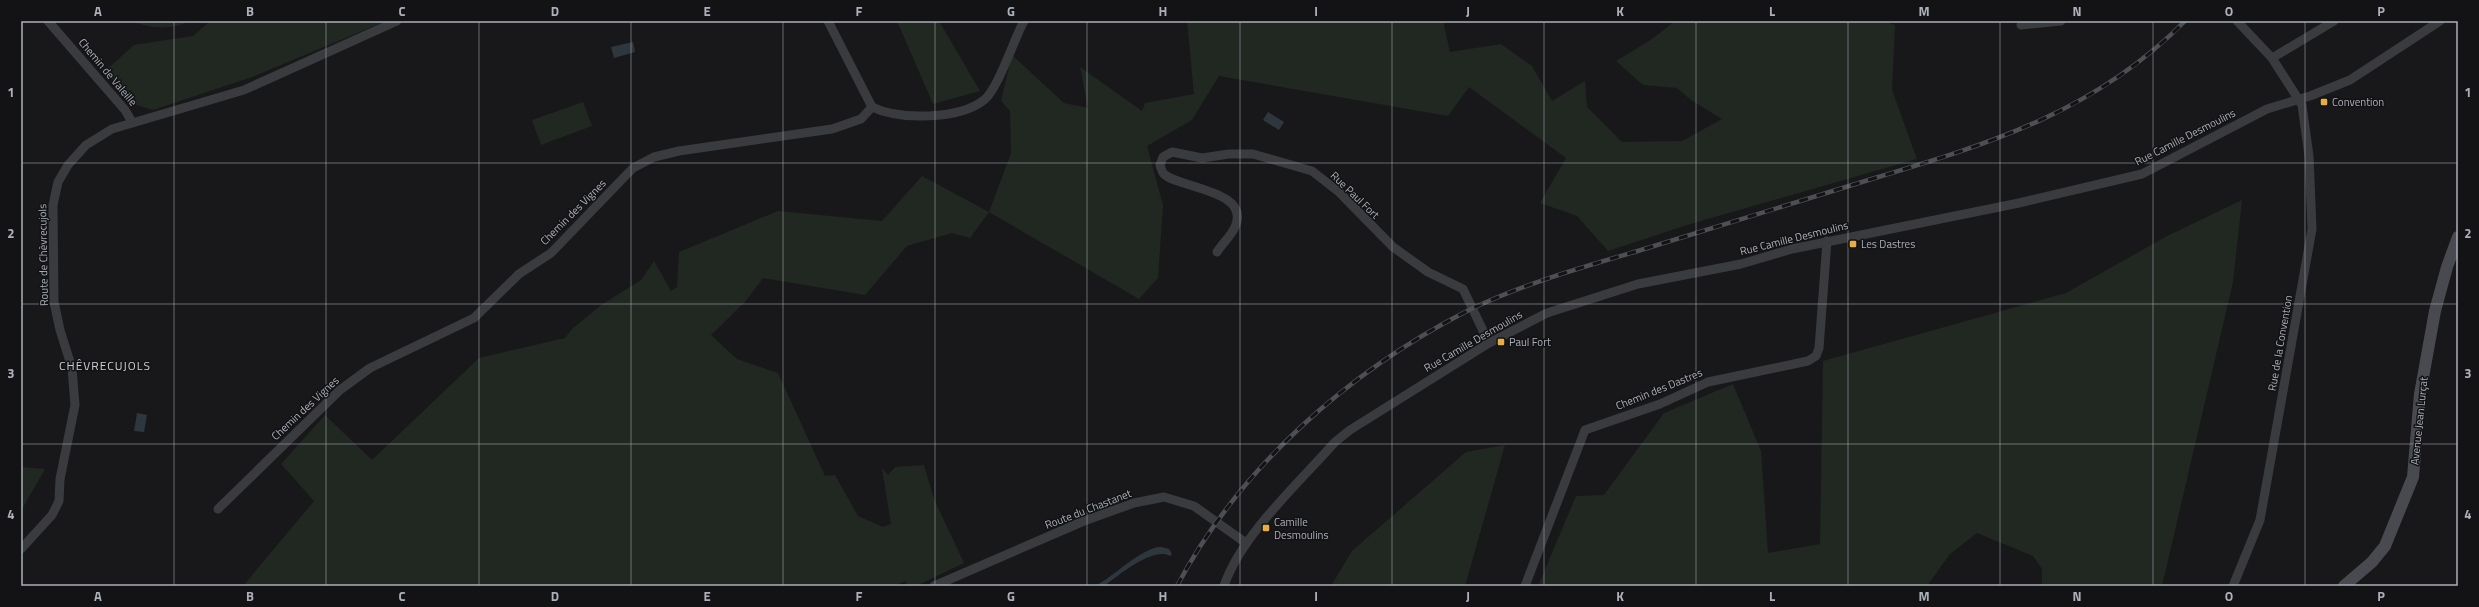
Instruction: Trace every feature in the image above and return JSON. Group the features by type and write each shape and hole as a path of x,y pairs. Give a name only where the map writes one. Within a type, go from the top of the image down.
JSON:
{"main road":[{"name":"Avenue Jean Lurçat","path":"2344,586 2372,562 2385,546 2413,477 2420,394 2435,311 2447,267 2458,237"}],"street":[{"name":"Chemin de Valeille","path":"48,21 125,110 132,122"},
{"name":"Route de Chèvrecujols","path":"21,549 52,515 59,501 60,479 75,405 72,368 60,330 54,302 53,205 58,182 68,165 86,145 112,129 244,90 397,21"},
{"path":"828,21 872,107 884,113 927,117 966,109 984,100 995,85 1024,21"},
{"path":"2021,25 2061,21"},
{"name":"Rue de la Convention","path":"2233,586 2260,520 2312,229 2309,156 2302,104 2272,58 2237,21"},
{"path":"2272,58 2334,21"},
{"name":"Rue Camille Desmoulins","path":"1224,586 1229,571 1246,543 1335,442 1350,430 1489,342 1547,313 1616,290 1741,264 1827,241 2014,204 2142,174 2267,109 2350,80 2440,21"},
{"name":"Chemin des Vignes","path":"218,509 340,390 370,368 474,318 519,274 551,253 633,168 654,157 679,151 832,129 861,119 872,107"},
{"name":"Rue Paul Fort","path":"1216,252 1235,227 1237,218 1233,207 1207,188 1178,181 1164,174 1160,165 1163,157 1172,152 1202,158 1229,154 1253,154 1312,171 1339,192 1393,247 1428,272 1463,288 1489,342"},
{"name":"Chemin des Dastres","path":"1525,586 1585,430 1660,404 1708,382 1808,361 1816,356 1819,348 1827,241"},
{"name":"Route du Chastanet","path":"934,586 1084,521 1134,503 1164,497 1194,506 1246,543"}],"shaded area":[{"path":"130,21 190,21 174,26 153,27"},
{"path":"210,21 386,21 252,77 153,110 134,104 105,71 134,45 193,36"},
{"path":"897,21 939,21 980,91 933,104"},
{"path":"1187,21 1443,21 1450,52 1501,44 1532,66 1552,101 1585,81 1587,107 1622,142 1682,141 1722,119 1691,100 1677,88 1643,85 1616,61 1652,39 1675,21 1884,21 1895,25 1892,90 1917,159 1687,225 1608,251 1577,216 1540,203 1566,158 1469,87 1448,116 1219,76 1192,120 1147,146 1163,205 1158,278 1139,299 989,212 1011,153 1010,111 1001,101 1012,55 1064,103 1088,108 1080,67 1142,111 1145,103 1194,94"},
{"path":"633,42 635,52 614,58 611,47"},
{"path":"583,102 592,126 541,145 532,120"},
{"path":"1268,112 1284,122 1279,130 1263,120"},
{"path":"922,176 989,212 970,238 952,233 907,246 865,295 763,278 745,302 711,335 737,359 778,373 825,476 835,475 858,516 883,527 891,524 882,468 888,475 895,467 924,465 934,499 964,563 916,586 908,586 905,581 894,586 243,586 314,501 281,464 325,415 372,460 479,358 565,338 572,329 601,305 641,280 654,261 671,291 677,287 679,252 778,211 882,221"},
{"path":"2242,200 2233,282 2162,586 2042,586 2042,569 2033,556 1977,533 1950,554 1927,586 1538,586 1576,496 1604,495 1664,413 1733,384 1761,451 1768,553 1820,544 1823,361 2066,293 2167,236"},
{"path":"137,413 147,415 144,432 134,431"},
{"path":"1505,445 1465,586 1331,586 1352,551 1466,452"},
{"path":"21,467 45,469 21,511"},
{"path":"1161,547 1169,549 1172,554 1170,556 1163,554 1145,558 1104,586 1095,586 1136,557 1153,548"}],"railway":[{"path":"1177,586 1203,543 1232,501 1265,463 1301,427 1340,393 1380,363 1423,335 1488,301 1531,284 1918,165 2001,137 2079,101 2115,79 2151,52 2185,21"}],"place":[{"name":"Convention","path":"2324,102"},
{"name":"Les Dastres","path":"1853,244"},
{"name":"Paul Fort","path":"1501,342"},
{"name":"Camille Desmoulins","path":"1266,528"}],"district":[{"name":"CHÊVRECUJOLS","path":"105,366"}]}
